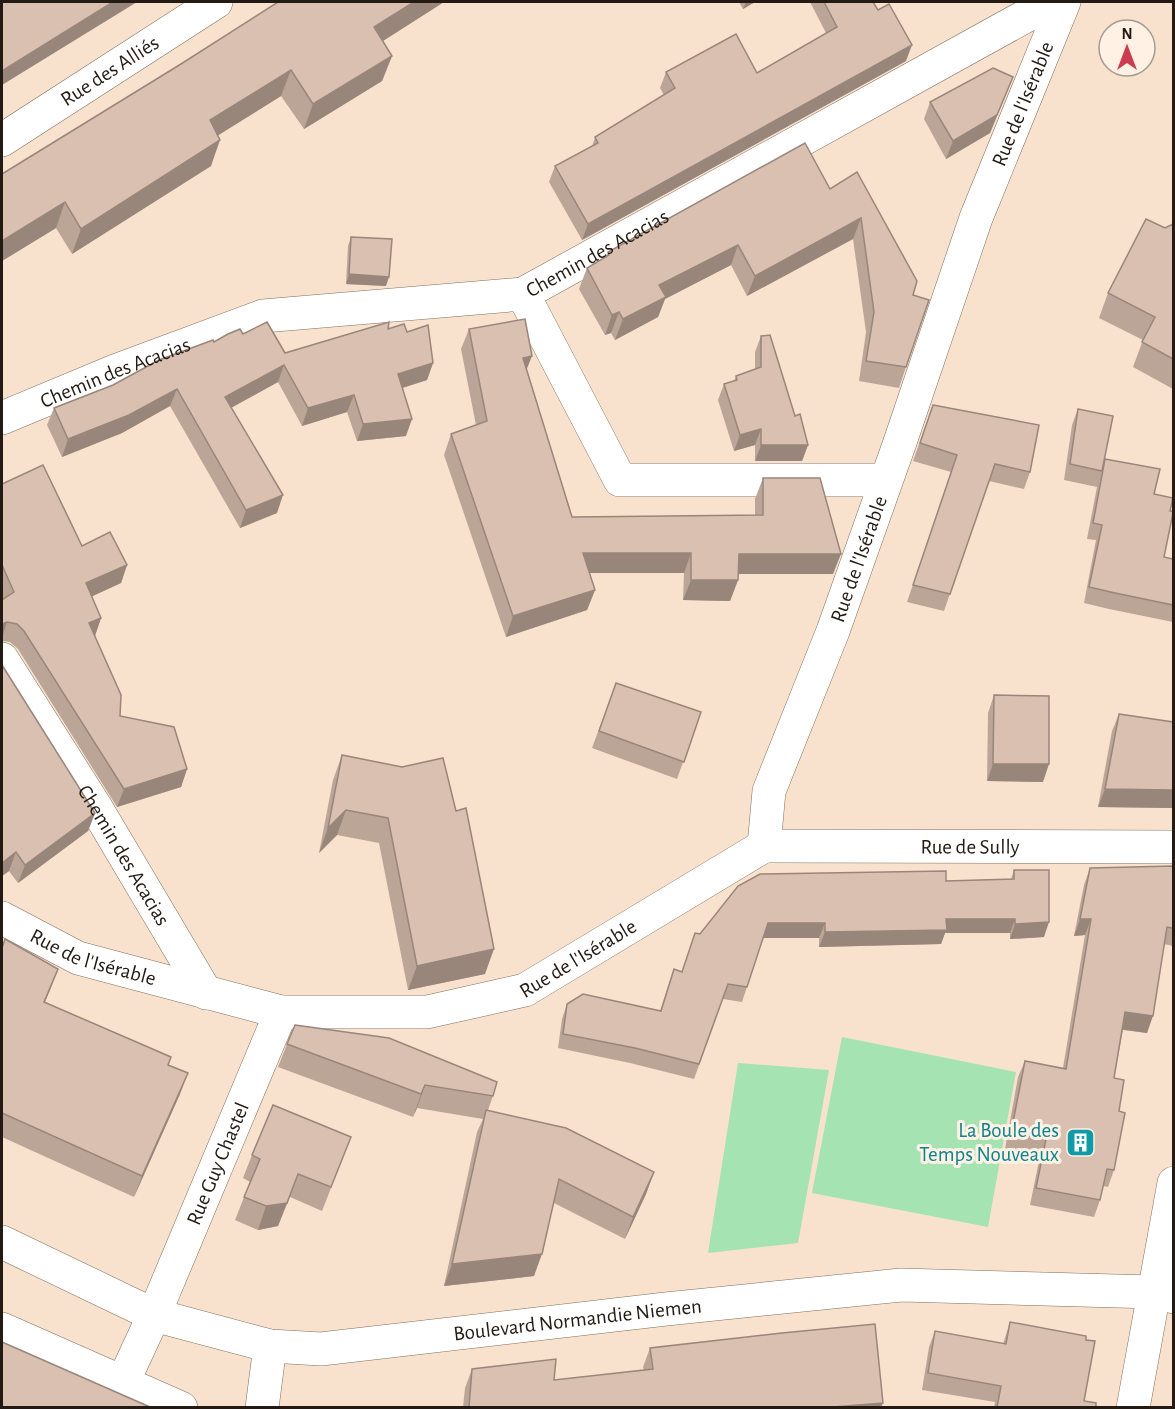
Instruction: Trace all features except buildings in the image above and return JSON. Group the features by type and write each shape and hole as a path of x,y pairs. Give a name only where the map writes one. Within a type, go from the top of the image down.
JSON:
{"street":[{"name":"Rue des Alliés","path":"2,140 216,2"},
{"name":"Chemin des Acacias","path":"2,418 115,371 263,316 523,294 1051,2"},
{"name":"Rue de l'Isérable","path":"2,918 78,958 281,1012 427,1012 525,990 764,846 769,791 833,631 976,218 1064,2"},
{"name":"Rue de l'Isérable","path":"523,294 620,480 886,480"},
{"name":"Chemin des Acacias","path":"2,659 95,806 206,993"},
{"name":"Rue de Sully","path":"764,846 1173,847"},
{"name":"Rue Guy Chastel","path":"123,1382 154,1315 281,1012"},
{"path":"1133,1407 1164,1294 1173,1183"},
{"name":"Boulevard Normandie Niemen","path":"2,1242 154,1315 270,1346 321,1349 666,1309 901,1285 1164,1294"},
{"path":"2,1329 181,1407"},
{"path":"262,1407 270,1346"}],"green space":[{"path":"842,1037 1016,1072 988,1227 812,1193"},
{"path":"738,1063 829,1070 798,1243 708,1253"}],"place":[{"name":"La Boule des Temps Nouveaux","path":"1080,1142"}]}
